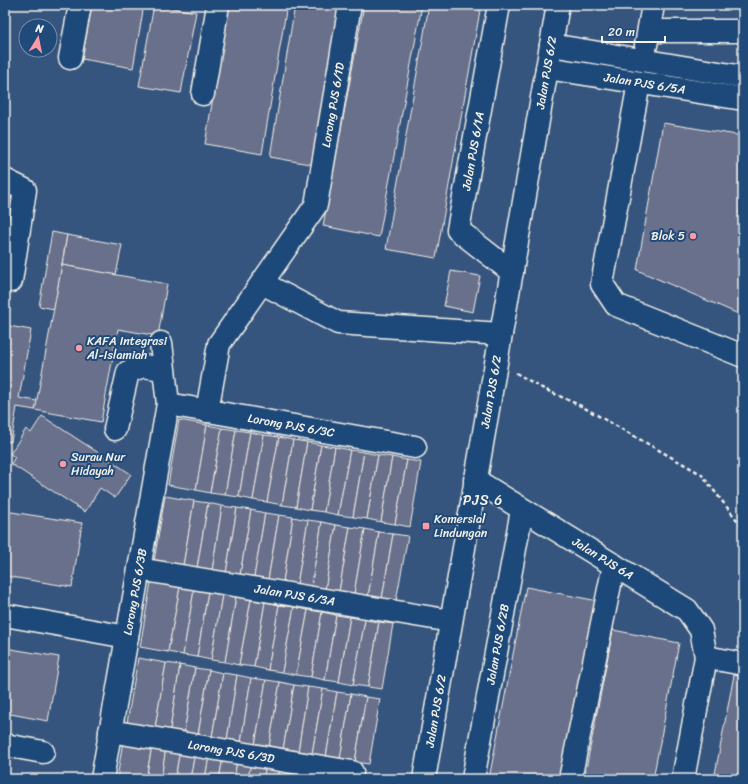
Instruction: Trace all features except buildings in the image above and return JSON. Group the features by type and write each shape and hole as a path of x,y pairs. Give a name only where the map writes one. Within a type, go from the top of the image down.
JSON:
{"street":[{"path":"70,58 80,5"},
{"path":"202,94 218,5"},
{"name":"Lorong PJS 6/1D","path":"262,283 316,205 350,5"},
{"name":"Jalan PJS 6/1A","path":"498,5 458,230 512,272"},
{"name":"Jalan PJS 6/2","path":"424,779 558,5"},
{"path":"644,60 653,5"},
{"path":"648,30 743,31"},
{"name":"Jalan PJS 6/5A","path":"551,45 743,77"},
{"name":"Jalan PJS 6/5A","path":"547,68 743,99"},
{"path":"639,83 602,284 616,305 743,356"},
{"path":"5,180 25,190 11,281 5,280"},
{"path":"207,411 219,344 262,283 338,323 501,334"},
{"name":"Lorong PJS 6/3B","path":"102,779 168,404 161,343"},
{"path":"116,429 128,372 143,366 163,369"},
{"name":"Lorong PJS 6/3C","path":"168,404 415,447"},
{"name":"Jalan PJS 6A","path":"475,480 687,610 701,630 706,657 683,779"},
{"name":"Jalan PJS 6/2B","path":"473,779 522,510"},
{"path":"570,779 614,565"},
{"name":"Jalan PJS 6/3A","path":"139,569 451,621"},
{"path":"5,615 127,636"},
{"path":"706,657 743,664"},
{"name":"Lorong PJS 6/3D","path":"110,731 352,772"},
{"path":"5,745 43,752"}],"path":[{"path":"496,362 542,388 581,406 701,474 740,524 743,525"}],"place":[{"name":"Blok 5","path":"693,236"},
{"name":"KAFA Integrasi Al-Islamiah","path":"79,348"},
{"name":"Surau Nur Hidayah","path":"63,464"},
{"name":"Komersial Lindungan","path":"426,526"}],"district":[{"name":"PJS 6","path":"483,500"}]}
